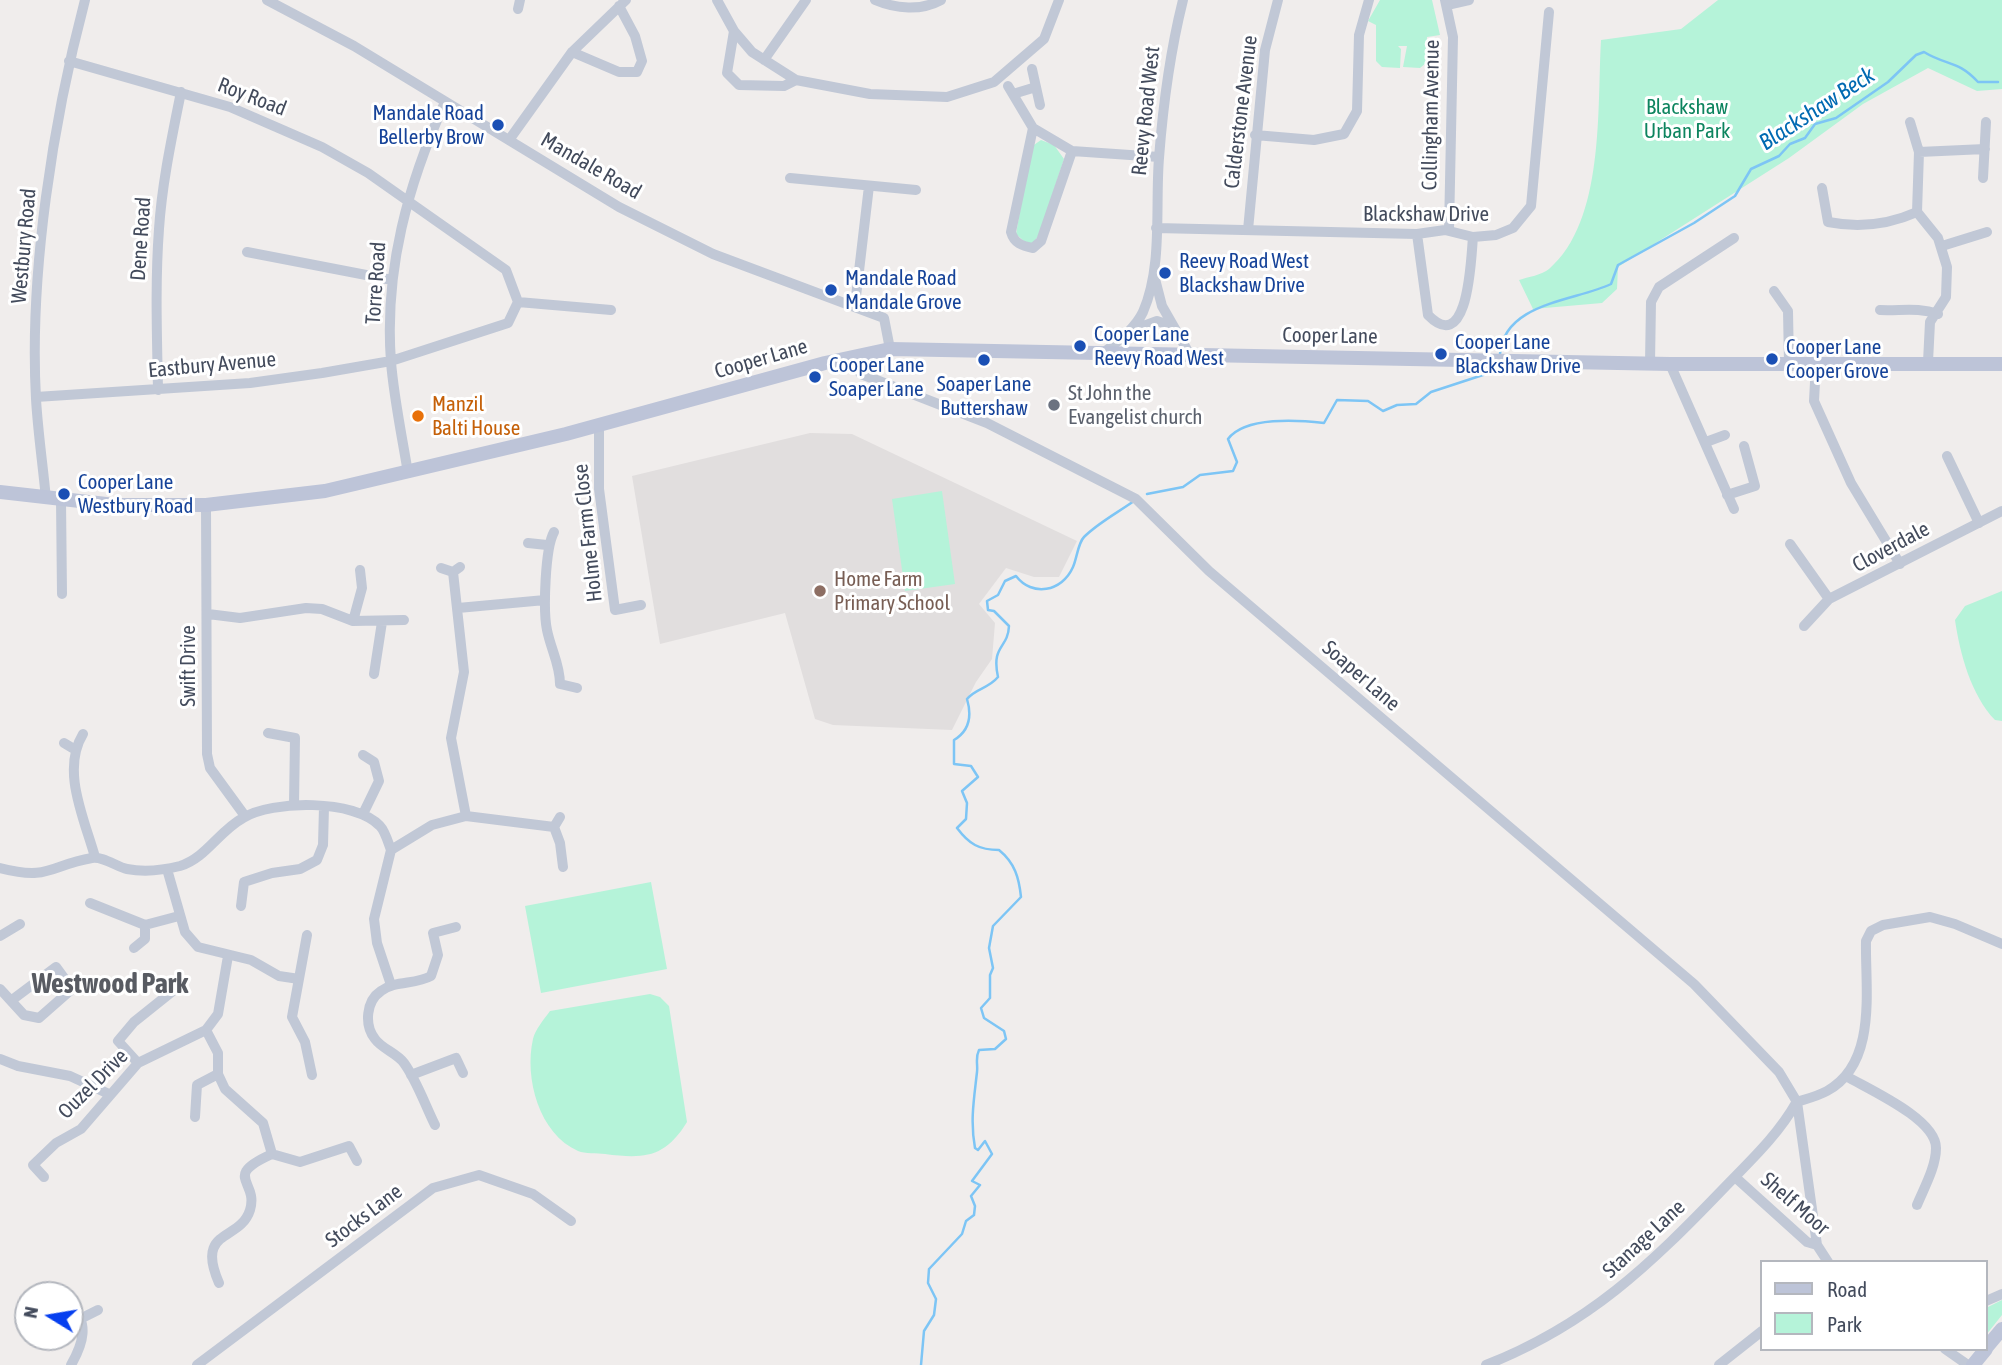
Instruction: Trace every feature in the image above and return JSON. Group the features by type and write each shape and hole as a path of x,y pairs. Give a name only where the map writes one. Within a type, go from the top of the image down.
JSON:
{"main road":[{"name":"Cooper Lane","path":"0,492 115,505 206,505 325,491 599,425 848,357 890,349 1670,364 2002,364"},
{"path":"1988,1346 2002,1329"},
{"path":"1970,1365 1984,1351"}],"street":[{"name":"Westbury Road","path":"46,499 36,397 38,286 58,113 85,0"},
{"name":"Mandale Road","path":"267,0 354,46 619,207 713,254 884,318 890,349"},
{"path":"717,0 734,31 752,52 796,80 870,94 947,97 994,82 1044,39 1059,0"},
{"path":"764,60 806,0"},
{"path":"875,0 892,8 931,6 941,0"},
{"name":"Reevy Road West","path":"1153,271 1159,158 1172,43 1183,0"},
{"name":"Calderstone Avenue","path":"1248,230 1265,50 1278,0"},
{"path":"1255,135 1314,140 1344,134 1357,111 1359,35 1369,0"},
{"path":"1446,2 1469,0"},
{"name":"Collingham Avenue","path":"1446,2 1452,37 1449,230"},
{"path":"509,140 572,52 623,3 642,61 637,72 619,72 572,52"},
{"name":"Blackshaw Drive","path":"1156,228 1417,234 1449,230 1473,237 1496,235 1513,228 1531,206 1549,12"},
{"path":"734,31 727,73 738,85 784,86 796,80"},
{"name":"Roy Road","path":"69,61 230,107 322,147 368,173 506,270 519,302"},
{"path":"1032,69 1040,105"},
{"path":"1036,87 1010,90 1033,128 1072,151 1159,158"},
{"name":"Dene Road","path":"158,390 156,305 159,228 181,92"},
{"name":"Torre Road","path":"408,473 391,361 392,280 406,202 423,150 444,102"},
{"path":"1910,122 1919,152 1917,212 1942,246 1947,267 1946,297 1938,314 1930,322 1928,362"},
{"path":"1983,178 1986,122"},
{"path":"1033,128 1011,232 1016,242 1032,248 1041,241 1072,151"},
{"path":"1919,152 1985,149"},
{"path":"790,178 916,190"},
{"path":"855,305 869,186"},
{"path":"1822,188 1828,222 1846,225 1893,222 1917,212"},
{"path":"1942,246 1987,232"},
{"path":"1417,234 1428,315 1440,323 1453,322 1463,313 1473,237"},
{"path":"1650,363 1651,302 1659,287 1734,238"},
{"path":"247,252 392,280"},
{"path":"1153,271 1162,306 1190,355"},
{"path":"1102,354 1127,333 1142,315 1153,271"},
{"path":"1774,290 1788,311 1789,364"},
{"path":"519,302 611,310"},
{"name":"Eastbury Avenue","path":"36,397 250,383 391,361 508,323 519,302"},
{"path":"1880,310 1902,312 1919,307 1938,314"},
{"path":"1127,333 1157,321 1172,326"},
{"name":"Soaper Lane","path":"848,357 861,374 987,423 1136,499 1209,571 1693,984 1779,1072 1797,1102"},
{"path":"1816,363 1814,401 1852,483 1900,564"},
{"path":"1670,364 1734,509"},
{"name":"Holme Farm Close","path":"599,425 599,489 615,616 642,605"},
{"path":"1706,442 1726,435"},
{"path":"1727,495 1755,486 1744,446"},
{"path":"1947,456 1979,523"},
{"path":"61,500 62,594"},
{"name":"Swift Drive","path":"206,505 207,754 210,768 245,816"},
{"name":"Cloverdale","path":"1804,626 1818,607 1829,599 2002,511"},
{"path":"554,532 547,545 547,631 560,664 560,684 578,688"},
{"path":"528,543 547,545"},
{"path":"1790,544 1829,599"},
{"path":"441,568 457,569 464,672 451,738 466,816"},
{"path":"353,621 362,588 360,570"},
{"path":"458,608 545,600"},
{"path":"208,614 240,618 322,609 353,621 404,620"},
{"path":"374,674 382,622"},
{"path":"268,733 298,733 294,805"},
{"path":"83,734 69,746 72,769 95,857"},
{"path":"363,754 374,762 379,780 363,814"},
{"path":"0,868 38,874 95,857 126,869 167,869 199,857 225,829 245,816 267,808 294,805 363,814 381,827 391,850 374,919 377,943 391,985"},
{"path":"241,906 244,882 272,873 300,869 317,860 323,845 324,807"},
{"path":"391,850 432,825 466,816 557,822 563,867"},
{"path":"167,869 178,916 185,932 198,947 251,960 279,976 299,979"},
{"path":"90,903 145,925 178,916"},
{"path":"1817,1245 1797,1102 1828,1091 1846,1076 1860,1052 1865,1032 1866,941 1871,931 1883,925 1930,917 1955,923 2002,944"},
{"path":"0,936 20,924"},
{"path":"134,948 145,939 145,925"},
{"path":"435,1125 402,1060 374,1039 369,1027 371,1001 391,985 421,981 431,976 438,955 433,933 456,927"},
{"path":"307,935 292,1017 305,1042 312,1074"},
{"path":"228,956 218,1014 206,1030 218,1053 218,1074 225,1089 263,1123 272,1154"},
{"path":"0,989 24,1015 38,1018 72,989 56,967 12,1000"},
{"path":"138,1063 118,1041 134,1022 174,990"},
{"name":"Ouzel Drive","path":"44,1177 33,1165 56,1143 81,1129 138,1063 206,1030"},
{"path":"411,1074 456,1058 463,1073"},
{"path":"0,1059 39,1071 70,1076 110,1094"},
{"path":"195,1117 197,1085 218,1074"},
{"path":"1846,1076 1919,1119 1930,1131 1937,1147 1917,1205"},
{"name":"Stanage Lane","path":"1486,1365 1601,1304 1676,1237 1785,1123 1797,1102"},
{"path":"219,1283 211,1266 213,1250 250,1212 251,1200 244,1181 251,1164 272,1154 300,1162 353,1143 357,1161"},
{"name":"Stocks Lane","path":"197,1365 433,1188 479,1175 533,1194 571,1221"},
{"name":"Shelf Moor","path":"1734,1177 1807,1242 1817,1245 1827,1260"},
{"path":"84,1317 99,1310"},
{"path":"1719,1365 1760,1333"},
{"path":"1948,1351 1970,1365"}],"shaded area":[{"name":"Home Farm Primary School","path":"810,433 852,434 1077,541 1059,577 1034,577 1006,568 979,604 995,623 992,659 976,682 952,730 833,725 815,719 785,613 660,644 632,476"}],"green space":[{"path":"1380,0 1432,0 1440,35 1427,37 1426,63 1420,68 1403,67 1407,46 1398,46 1401,49 1400,68 1382,67 1376,61 1376,25 1368,21"},
{"name":"Blackshaw Urban Park","path":"1718,0 2002,0 2002,89 1977,91 1928,68 1863,104 1789,158 1618,267 1617,289 1602,303 1533,309 1519,280 1549,269 1567,248 1580,223 1589,193 1598,130 1601,40 1681,29"},
{"path":"1041,140 1054,145 1064,159 1039,235 1033,243 1026,243 1016,234 1031,147"},
{"path":"942,491 955,584 905,591 892,499"},
{"path":"2002,591 2002,721 1995,720 1979,699 1964,660 1955,620 1965,606"},
{"path":"651,882 667,969 541,993 525,906"},
{"path":"650,994 660,997 669,1006 687,1122 670,1143 642,1156 578,1151 564,1143 553,1132 538,1103 531,1071 531,1054 536,1032 550,1011"},
{"path":"2002,1300 2002,1315 1988,1332 1988,1307"}],"waterway":[{"name":"Blackshaw Beck","path":"1500,354 1504,337 1514,324 1528,313 1611,284 1618,265 1694,223 1735,196 1751,169 1779,156 1790,144 1805,138 1815,124 1836,118 1888,82 1916,55 1924,52 1964,70 1978,82 1998,82"},
{"name":"Blackshaw Beck","path":"1147,494 1183,487 1200,475 1233,471 1237,462 1228,439 1247,426 1273,421 1324,423 1337,400 1368,401 1383,411 1397,405 1416,404 1431,392 1489,373"},
{"name":"Blackshaw Beck","path":"921,1365 924,1331 934,1315 936,1299 928,1283 929,1269 962,1234 966,1221 974,1215 975,1206 971,1196 980,1185 972,1181 992,1154 985,1141 978,1150 975,1148 973,1119 977,1056 979,1050 995,1049 1006,1039 1004,1031 984,1018 981,1008 990,998 990,975 993,968 989,948 993,926 1021,897 1019,883 1009,860 999,850 975,845 957,828 966,819 967,803 962,791 978,777 971,766 954,764 954,740 963,732 968,722 967,699 998,677 998,653 1006,639 1009,626 994,611 988,610 987,601 998,595 1005,581 1016,576 1023,583 1038,589 1046,589 1062,582 1073,567 1084,537 1134,501"}],"place":[{"name":"Mandale Road Bellerby Brow","path":"498,125"},
{"name":"Reevy Road West Blackshaw Drive","path":"1165,273"},
{"name":"Mandale Road Mandale Grove","path":"831,290"},
{"name":"Cooper Lane Reevy Road West","path":"1080,346"},
{"name":"Cooper Lane Blackshaw Drive","path":"1441,354"},
{"name":"Cooper Lane Cooper Grove","path":"1772,359"},
{"name":"Soaper Lane Buttershaw","path":"984,360"},
{"name":"Cooper Lane Soaper Lane","path":"815,377"},
{"name":"St John the Evangelist church","path":"1054,405"},
{"name":"Manzil Balti House","path":"418,416"},
{"name":"Cooper Lane Westbury Road","path":"64,494"},
{"name":"Home Farm Primary School","path":"820,591"}],"district":[{"name":"Westwood Park","path":"110,984"}]}
